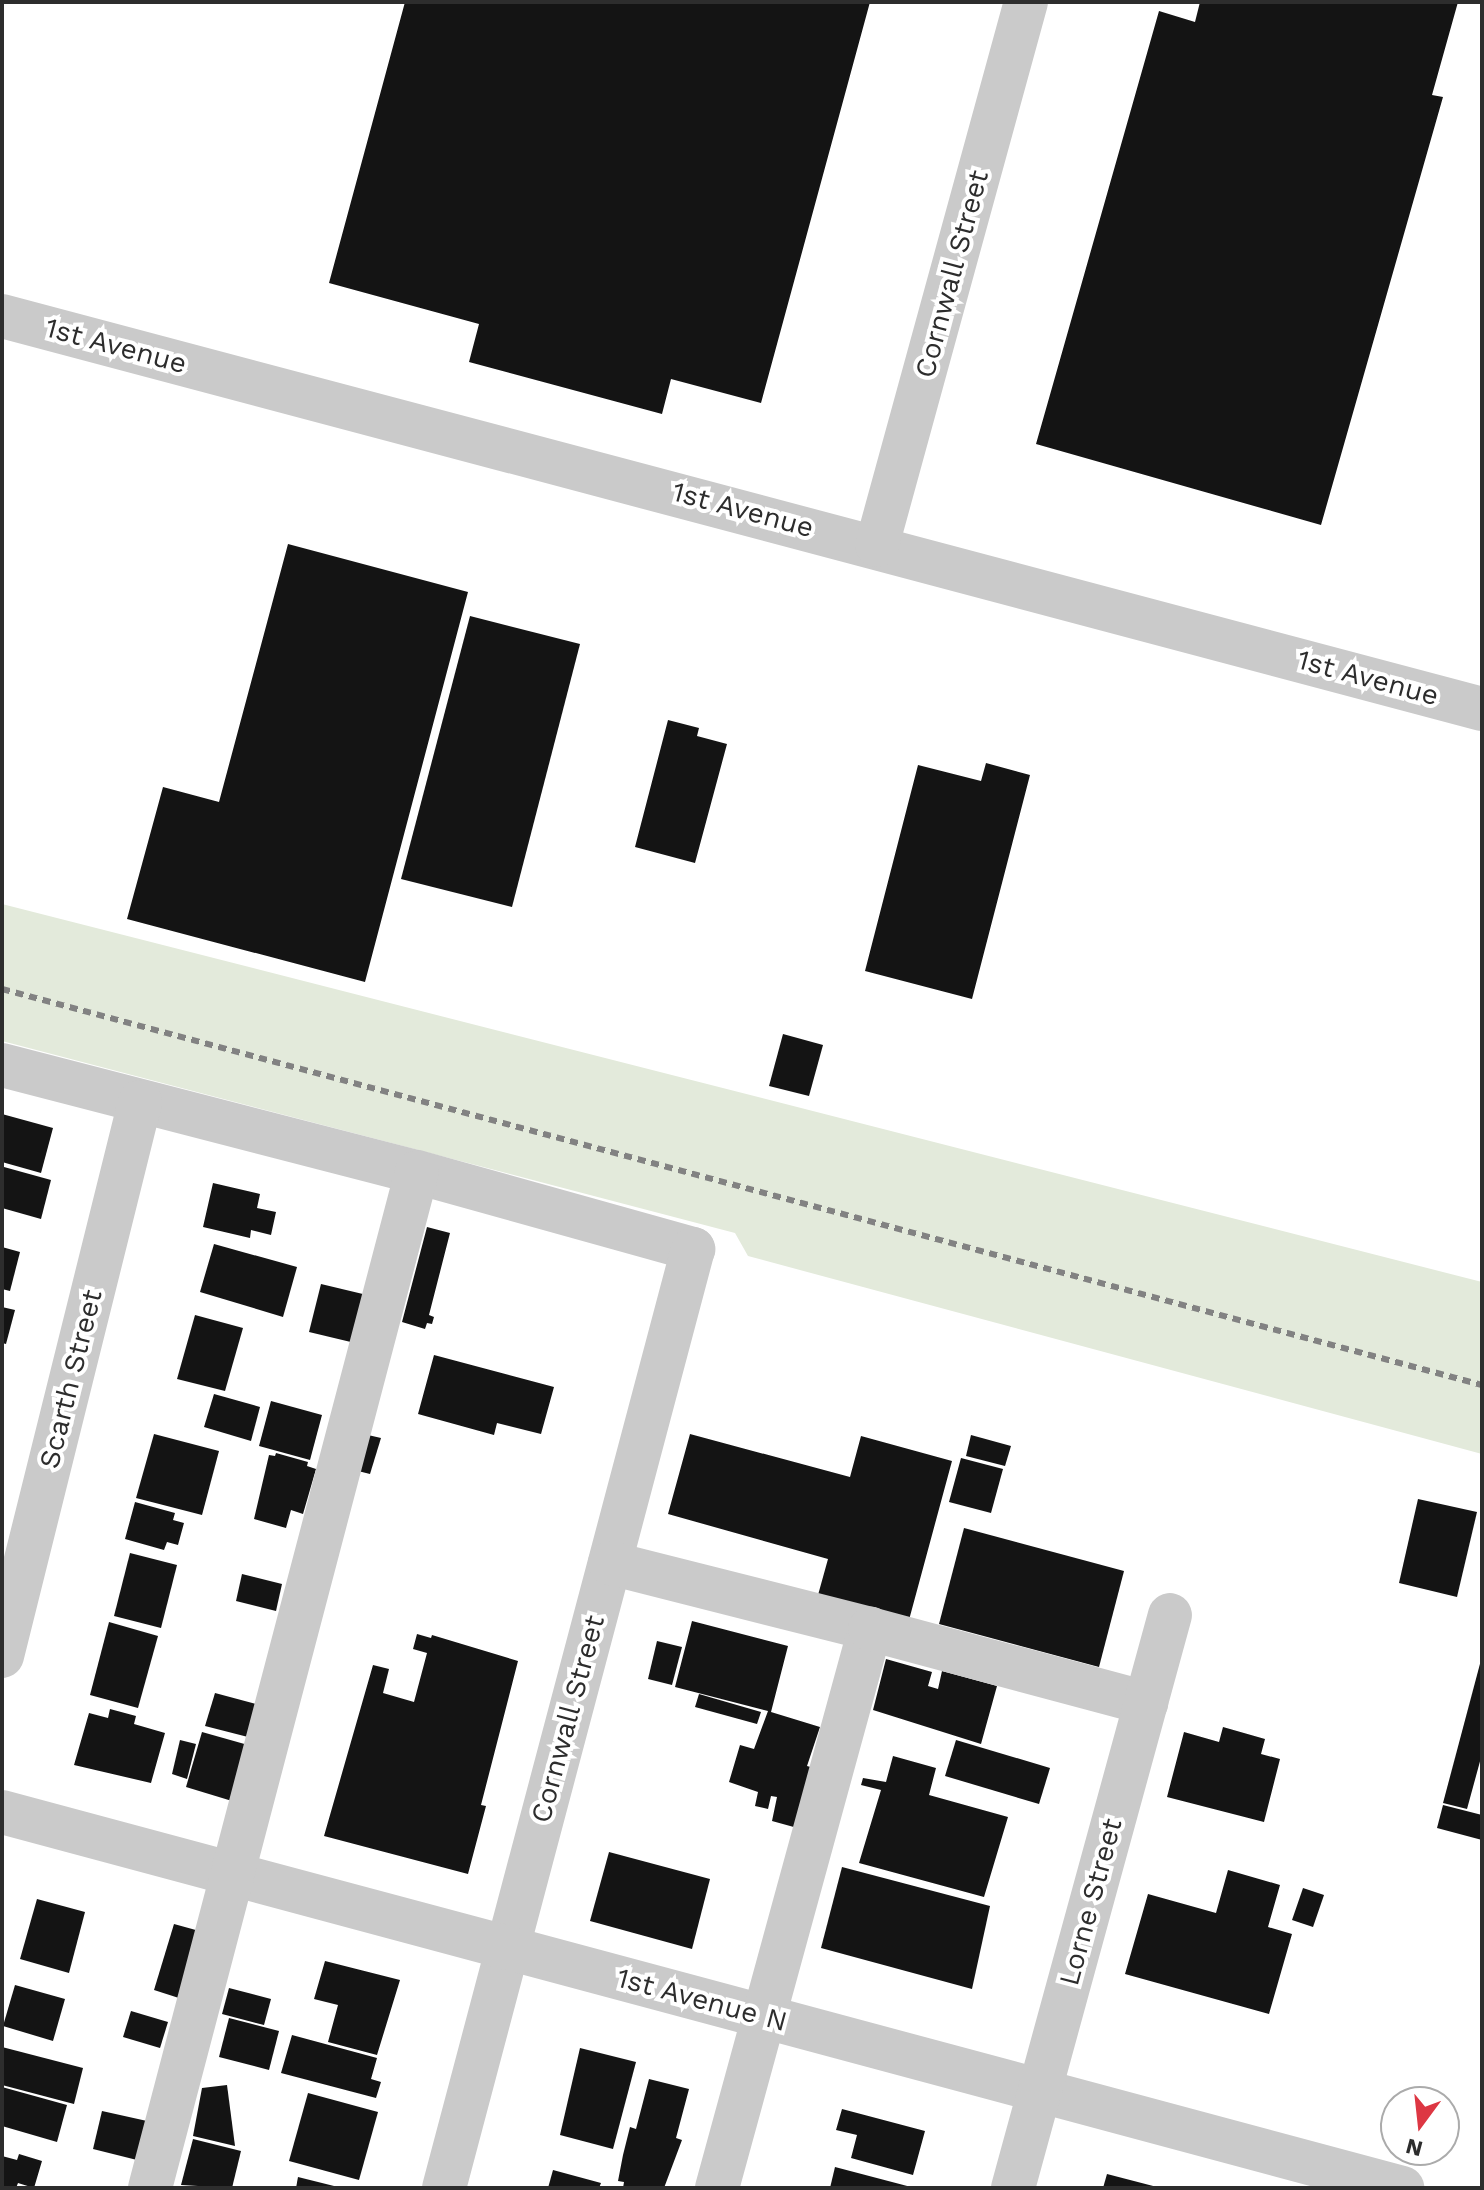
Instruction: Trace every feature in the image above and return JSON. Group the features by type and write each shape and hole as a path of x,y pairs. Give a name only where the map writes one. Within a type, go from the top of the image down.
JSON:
{"street":[{"name":"Cornwall Street","path":"877,545 1026,2"},
{"name":"1st Avenue","path":"2,316 877,545 1482,709"},
{"path":"2,1065 417,1172 230,1874 150,2188"},
{"name":"Scarth Street","path":"2,1656 140,1102"},
{"name":"Cornwall Street","path":"417,1172 693,1249 444,2188"},
{"path":"610,1563 1146,1703"},
{"name":"Lorne Street","path":"1013,2188 1170,1615"},
{"path":"717,2188 870,1629"},
{"name":"1st Avenue N","path":"2,1812 1039,2091 1302,2175 1402,2188"}],"green space":[{"path":"2,904 1482,1282 1482,1454 748,1256 735,1233 2,1041"}],"building":[{"path":"405,2 870,2 761,403 671,379 662,414 469,362 479,324 329,283"},
{"path":"1200,2 1458,2 1432,95 1443,97 1321,525 1036,444 1159,11 1195,22"},
{"path":"288,544 468,592 365,982 127,919 163,787 219,802"},
{"path":"470,616 580,644 512,907 401,879"},
{"path":"668,720 699,728 697,736 727,744 695,863 635,847"},
{"path":"986,763 1030,775 972,999 865,971 918,765 981,781"},
{"path":"783,1034 823,1045 809,1096 769,1086"},
{"path":"2,1114 53,1128 41,1173 2,1162"},
{"path":"4,1167 51,1180 41,1219 2,1208"},
{"path":"213,1183 260,1194 257,1208 276,1212 271,1235 251,1230 250,1238 203,1227"},
{"path":"427,1227 450,1233 429,1315 434,1317 432,1324 427,1323 425,1329 402,1322"},
{"path":"214,1244 297,1267 283,1317 200,1292"},
{"path":"2,1247 20,1252 10,1291 2,1289"},
{"path":"321,1284 367,1295 355,1343 309,1332"},
{"path":"2,1307 15,1310 6,1344 2,1343"},
{"path":"195,1315 243,1328 225,1391 177,1379"},
{"path":"434,1355 554,1387 541,1434 497,1423 494,1435 418,1414"},
{"path":"214,1394 260,1407 251,1441 204,1427"},
{"path":"271,1401 322,1415 310,1460 259,1446"},
{"path":"154,1434 219,1451 202,1515 136,1498"},
{"path":"690,1434 850,1477 861,1436 952,1461 909,1620 818,1595 828,1559 668,1514"},
{"path":"368,1435 381,1438 370,1474 358,1471"},
{"path":"971,1435 1011,1446 1005,1466 966,1456"},
{"path":"276,1453 308,1462 307,1466 316,1469 303,1514 291,1510 286,1528 254,1519 269,1455 275,1456"},
{"path":"961,1458 1003,1469 991,1513 949,1502"},
{"path":"1418,1499 1477,1512 1457,1597 1399,1583"},
{"path":"135,1502 175,1513 173,1520 184,1523 178,1545 167,1542 164,1550 125,1539"},
{"path":"964,1528 1124,1571 1099,1667 939,1624"},
{"path":"130,1553 177,1565 161,1628 114,1616"},
{"path":"242,1574 282,1584 276,1611 236,1601"},
{"path":"692,1621 788,1646 771,1712 820,1727 807,1766 821,1770 801,1829 772,1821 777,1797 771,1796 768,1809 755,1806 758,1792 729,1782 740,1745 754,1749 768,1711 675,1687"},
{"path":"109,1622 158,1636 138,1708 90,1695"},
{"path":"417,1634 431,1638 432,1635 518,1661 481,1805 486,1806 468,1874 324,1836 373,1665 389,1669 383,1693 414,1702 427,1653 413,1649"},
{"path":"657,1641 682,1647 672,1685 648,1679"},
{"path":"886,1659 932,1672 928,1686 938,1689 942,1671 997,1686 981,1744 873,1710"},
{"path":"1481,1660 1482,1754 1467,1809 1443,1803"},
{"path":"215,1693 256,1704 248,1737 205,1726"},
{"path":"699,1694 761,1712 757,1724 695,1707"},
{"path":"110,1709 136,1716 134,1724 165,1733 151,1783 74,1765 89,1713 108,1718"},
{"path":"1223,1727 1265,1739 1261,1754 1280,1759 1264,1822 1167,1797 1184,1732 1219,1742"},
{"path":"202,1732 248,1745 232,1801 186,1787"},
{"path":"180,1740 196,1744 187,1779 172,1774"},
{"path":"956,1740 1050,1768 1039,1804 945,1776"},
{"path":"893,1756 936,1768 929,1795 1008,1817 984,1897 859,1863 881,1790 861,1785 863,1778 886,1782"},
{"path":"1443,1805 1482,1815 1482,1840 1437,1828"},
{"path":"609,1852 710,1879 692,1949 590,1921"},
{"path":"842,1867 990,1906 972,1989 821,1948"},
{"path":"1228,1870 1280,1885 1268,1927 1292,1934 1269,2014 1125,1974 1148,1894 1216,1913"},
{"path":"1303,1888 1324,1895 1313,1927 1292,1920"},
{"path":"37,1899 85,1912 69,1973 20,1959"},
{"path":"174,1924 203,1932 182,1999 154,1990"},
{"path":"325,1961 400,1980 377,2055 328,2042 338,2005 314,1999"},
{"path":"15,1985 65,1999 53,2041 3,2026"},
{"path":"229,1988 271,1999 264,2025 222,2014"},
{"path":"131,2011 168,2022 160,2048 123,2037"},
{"path":"229,2018 279,2031 269,2070 219,2057"},
{"path":"292,2035 377,2058 371,2079 381,2082 376,2098 281,2073"},
{"path":"2,2047 83,2068 74,2104 2,2085"},
{"path":"580,2048 636,2062 613,2149 560,2135"},
{"path":"649,2079 689,2089 676,2138 682,2140 664,2188 623,2188 624,2182 618,2181 623,2155 630,2127 636,2129"},
{"path":"227,2085 235,2146 193,2136 202,2088"},
{"path":"2,2087 67,2105 57,2142 2,2126"},
{"path":"308,2093 378,2112 359,2180 289,2161"},
{"path":"842,2109 925,2131 913,2175 851,2158 857,2135 836,2130"},
{"path":"102,2111 147,2121 137,2160 93,2149"},
{"path":"193,2139 241,2151 232,2188 181,2185"},
{"path":"19,2154 42,2161 34,2188 18,2183 16,2188 2,2188 2,2156 17,2160"},
{"path":"835,2167 911,2187 911,2188 830,2188"},
{"path":"553,2170 601,2183 599,2188 548,2188"},
{"path":"1107,2174 1157,2187 1157,2188 1103,2188"},
{"path":"298,2177 338,2187 296,2188"}],"railway":[{"path":"2,989 1482,1385"}]}
